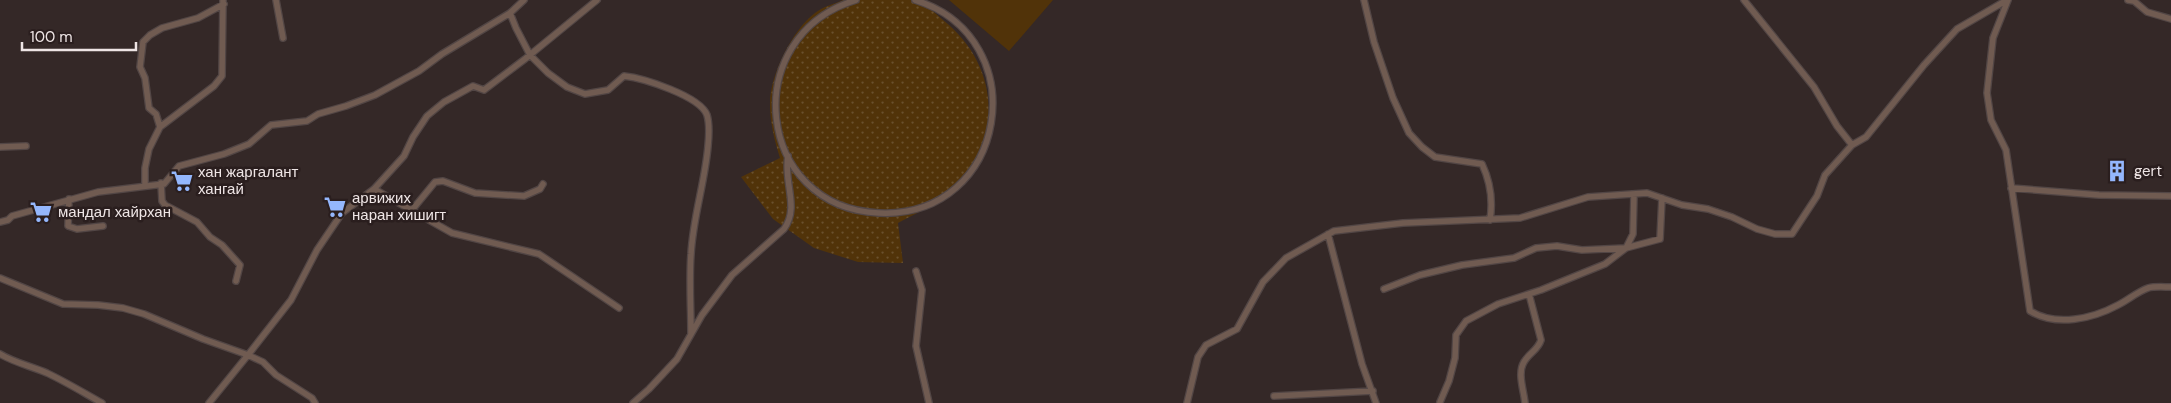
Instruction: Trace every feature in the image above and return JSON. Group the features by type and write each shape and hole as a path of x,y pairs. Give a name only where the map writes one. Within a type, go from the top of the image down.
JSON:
{"street":[{"path":"276,0 283,38"},
{"path":"0,222 8,220 12,216 98,192 164,184 179,166 224,154 249,144 271,125 306,120 318,114 369,98 419,71 442,54 510,13 524,0"},
{"path":"210,403 291,300 304,272 342,213 374,189 404,156 413,136 428,116 444,102 473,86 484,90 597,0"},
{"path":"856,0 840,5 808,27 796,40 786,58 777,84 775,104 776,125 796,171 815,191 834,203 855,212 881,214 904,212 946,197 959,186 974,169 988,138 994,107 989,71 982,55 963,28 948,15 928,4 915,0"},
{"path":"1364,0 1374,42 1393,98 1409,133 1435,157 1482,164 1487,174 1492,206 1490,220"},
{"path":"1744,0 1814,87 1837,126 1852,145"},
{"path":"1187,403 1198,357 1206,345 1237,329 1263,282 1286,258 1334,231 1403,223 1520,218 1588,197 1647,192 1682,205 1708,209 1732,217 1757,229 1775,234 1792,234 1817,196 1825,175 1852,145 1866,137 1906,86 1956,29 2007,0"},
{"path":"2007,0 1993,38 1986,93 1991,120 2006,150 2030,311 2040,317 2059,321 2088,316 2117,306 2149,288 2171,286"},
{"path":"2128,0 2134,2 2147,12 2171,19"},
{"path":"160,127 156,114 150,108 145,78 140,67 143,42 162,28 198,18 224,2"},
{"path":"145,186 145,168 150,149 160,127 214,86 222,76 224,2"},
{"path":"510,13 530,55 548,74 567,87 585,94 608,90 624,76 637,77 664,86 695,102 707,114 709,129 706,174 698,205 691,255 691,334"},
{"path":"0,148 26,146"},
{"path":"633,403 670,369 685,348 691,334 721,288 732,275 784,229 789,222 792,208 788,184 788,156"},
{"path":"412,210 435,182 443,181 475,193 524,196 540,189 543,184"},
{"path":"161,184 162,201 165,205 197,222 240,265 236,281"},
{"path":"2011,188 2099,196 2171,196"},
{"path":"374,189 452,233 539,254 619,308"},
{"path":"1444,403 1439,403 1449,381 1455,358 1456,336 1466,321 1498,304 1605,264 1626,248 1633,234 1634,194"},
{"path":"1384,289 1420,275 1462,265 1514,258 1536,248 1557,246 1582,250 1626,248 1660,239 1659,222 1662,212 1662,198"},
{"path":"68,200 68,226 77,229 103,226"},
{"path":"1328,234 1362,364 1376,403"},
{"path":"916,271 922,290 916,346 929,403"},
{"path":"0,278 64,304 123,308 144,314 203,339 248,355 263,362 276,375 312,398 315,403"},
{"path":"1525,403 1520,370 1524,361 1539,347 1541,340 1529,294"},
{"path":"0,354 16,363 35,368 61,380 102,403"},
{"path":"1274,396 1373,391"}],"shaded area":[{"path":"843,0 915,0 923,4 960,36 973,53 982,72 987,91 989,111 986,132 980,152 969,172 955,189 946,196 898,223 903,263 858,262 814,248 773,219 741,177 780,158 772,125 770,105 773,81 790,42 806,21 815,13"},
{"path":"949,0 1053,0 1009,51"}],"place":[{"name":"gert","path":"2117,171"},
{"name":"хан жаргалант хангай","path":"182,181"},
{"name":"арвижих наран хишигт","path":"335,207"},
{"name":"мандал хайрхан","path":"41,212"}]}
